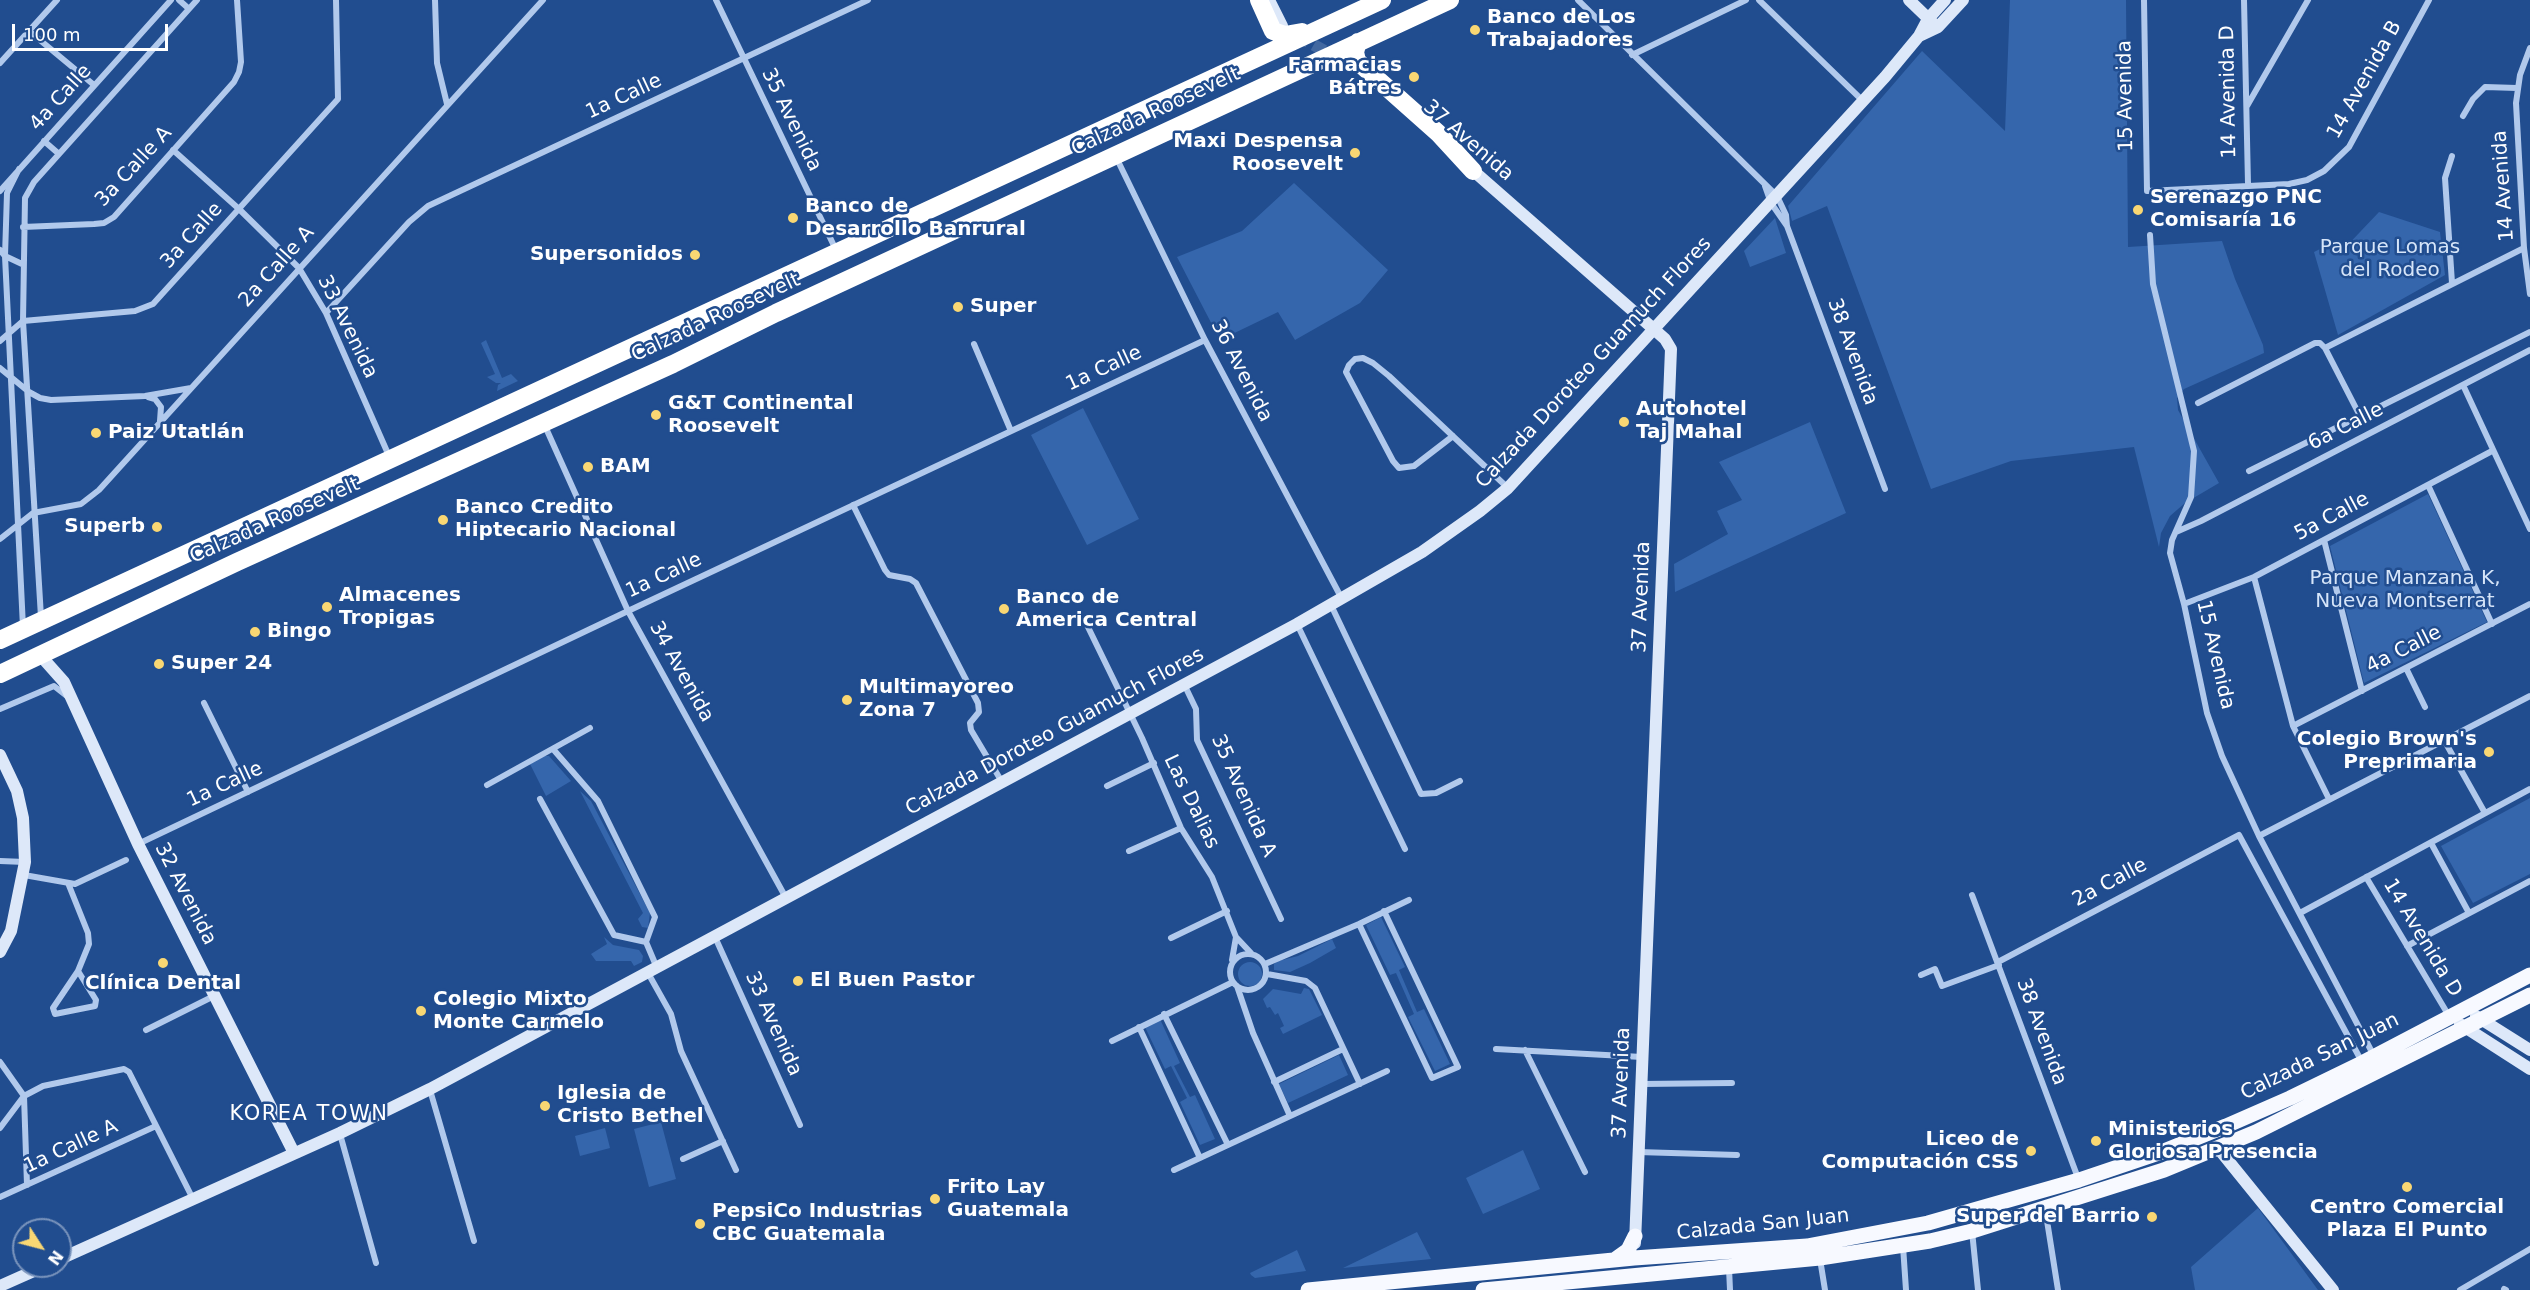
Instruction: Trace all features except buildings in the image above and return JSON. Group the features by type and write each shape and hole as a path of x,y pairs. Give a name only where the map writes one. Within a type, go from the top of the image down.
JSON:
{"highway":[{"path":"1259,0 1273,32 1278,35 1316,30"},
{"name":"Calzada Roosevelt","path":"0,640 1382,0"},
{"name":"Calzada Roosevelt","path":"0,674 237,562 544,424 1450,0"},
{"path":"1358,42 1357,61 1438,133 1473,171"},
{"path":"1078,140 1116,156"},
{"path":"799,303 812,288 838,274 842,264 837,254"},
{"path":"399,456 422,480"}],"main road":[{"path":"1269,0 1282,26"},
{"path":"1909,0 1938,27"},
{"name":"Calzada Doroteo Guamuch Flores","path":"72,1254 340,1133 430,1089 1298,624 1422,552 1508,488 1863,101 1919,36 1928,19 1945,0"},
{"name":"Calzada Doroteo Guamuch Flores","path":"1919,36 1938,27 1963,0"},
{"name":"37 Avenida","path":"1349,65 1669,343 1671,349 1633,1277"},
{"name":"32 Avenida","path":"40,655 64,682 138,844 294,1153"},
{"path":"0,755 3,772 17,791 23,818 25,869 11,931 0,952"},
{"name":"Calzada San Juan","path":"1308,1290 1634,1258 1807,1246 1907,1228 2079,1180 2159,1153 2217,1130 2368,1060 2530,975"},
{"name":"Calzada San Juan","path":"1483,1290 1820,1258 1903,1245 1972,1230 2164,1170 2280,1122 2530,995"},
{"path":"2465,1008 2530,1050"},
{"path":"2449,1016 2530,1069"},
{"path":"2218,1148 2333,1290"},
{"path":"1611,1262 1628,1250 1635,1236"},
{"path":"0,1286 18,1278"}],"street":[{"path":"0,63 57,0"},
{"name":"4a Calle","path":"0,191 171,0"},
{"path":"179,0 188,8"},
{"name":"4a Calle","path":"23,227 25,198 41,174 197,0"},
{"name":"3a Calle A","path":"23,227 104,223 114,217 234,82 241,62 237,0"},
{"name":"3a Calle","path":"23,321 125,312 153,304 338,99 336,0"},
{"path":"435,0 437,63 447,104"},
{"name":"2a Calle A","path":"0,539 8,535 33,513 81,504 99,490 543,0"},
{"name":"35 Avenida","path":"716,0 837,254"},
{"name":"1a Calle","path":"326,313 415,216 428,206 868,0"},
{"name":"38 Avenida","path":"1578,0 1765,185 1786,215 1787,226 1885,489"},
{"path":"1632,55 1746,0"},
{"path":"1759,0 1863,101"},
{"name":"15 Avenida","path":"2144,0 2147,191 2248,184"},
{"name":"14 Avenida D","path":"2244,0 2248,184"},
{"path":"2246,108 2308,0"},
{"name":"14 Avenida B","path":"2248,184 2289,184 2307,180 2324,171 2349,147 2429,0"},
{"path":"29,31 94,85"},
{"name":"14 Avenida","path":"2530,48 2517,88 2524,248 2530,294"},
{"path":"2463,116 2473,99 2485,87 2517,88"},
{"path":"44,141 59,154"},
{"name":"33 Avenida","path":"173,150 239,209 299,268 326,313 399,456"},
{"name":"36 Avenida","path":"1116,156 1336,602 1421,794 1436,793 1460,781"},
{"path":"2452,156 2445,178 2452,283"},
{"path":"19,169 7,193 2,253 12,378 23,629"},
{"path":"23,227 23,321 41,620"},
{"name":"15 Avenida","path":"2150,235 2153,284 2194,451 2191,497 2170,553 2184,604 2207,713 2222,756 2259,836 2300,913 2368,1060"},
{"path":"2198,403 2315,343 2320,343 2325,348 2524,248"},
{"path":"2,253 22,264"},
{"path":"0,341 23,321"},
{"name":"6a Calle","path":"2371,411 2530,332"},
{"name":"1a Calle","path":"138,844 628,610 1205,340"},
{"path":"974,344 1011,431"},
{"name":"6a Calle","path":"2249,471 2360,416 2325,348"},
{"name":"6a Calle","path":"2176,532 2530,350"},
{"path":"1453,436 1414,466 1399,468 1393,461 1346,372 1349,365 1355,359 1363,358 1373,363 1453,436 1508,488"},
{"path":"0,368 29,392 40,398 51,400 145,396 191,388"},
{"path":"2463,385 2530,529"},
{"path":"145,396 155,399 161,407 162,418 156,427"},
{"name":"34 Avenida","path":"544,424 628,610 786,898"},
{"name":"5a Calle","path":"2184,604 2254,577 2492,451"},
{"path":"2428,485 2492,624"},
{"path":"853,505 889,575 910,579 916,583 978,703 979,712 970,723 971,730 1002,782"},
{"path":"2324,540 2361,691"},
{"path":"2254,577 2293,726 2329,799"},
{"name":"4a Calle","path":"2293,726 2530,604"},
{"path":"1298,624 1405,849"},
{"name":"Las Dalias","path":"1087,625 1154,763 1181,828 1212,878 1236,937 1251,953"},
{"path":"2406,668 2425,706"},
{"name":"35 Avenida A","path":"1184,684 1196,709 1197,740 1281,919"},
{"path":"0,709 54,686 70,699"},
{"path":"2259,836 2530,696"},
{"path":"204,703 248,792"},
{"path":"487,785 590,728"},
{"path":"2444,740 2485,813"},
{"path":"553,749 598,801 655,917 646,942 653,971 671,1014 681,1051 736,1170"},
{"path":"1107,786 1154,763"},
{"path":"2300,913 2530,789"},
{"path":"540,799 614,935 646,942"},
{"path":"1129,851 1181,828"},
{"name":"2a Calle","path":"1921,975 1935,969 1942,986 1998,963 2237,834 2242,837 2368,1060"},
{"path":"2431,843 2469,913"},
{"path":"0,861 75,884 126,860"},
{"name":"14 Avenida D","path":"2366,877 2449,1016"},
{"path":"2408,946 2530,882"},
{"path":"68,883 89,939 78,971 53,1008 55,1014 95,1006 96,1000 78,971"},
{"name":"38 Avenida","path":"1972,895 2079,1180"},
{"path":"1265,964 1409,900"},
{"path":"1171,938 1227,911"},
{"path":"1359,924 1432,1078 1458,1067 1384,911"},
{"name":"33 Avenida","path":"715,937 800,1125"},
{"name":"Las Dalias","path":"1232,963 1236,937"},
{"path":"1112,1041 1164,1014 1235,984 1253,990 1262,984 1267,974 1265,964 1260,957 1251,953 1240,955 1232,963 1230,969 1235,984 1253,1033 1290,1116"},
{"path":"1267,974 1306,981 1315,988 1360,1084"},
{"path":"146,1030 214,996"},
{"path":"1164,1014 1228,1145"},
{"path":"1139,1027 1200,1158"},
{"path":"1274,1082 1343,1049"},
{"path":"1496,1049 1642,1058"},
{"path":"1525,1050 1585,1172"},
{"path":"0,1062 24,1096 27,1185"},
{"path":"0,1128 24,1096 50,1083 124,1069 129,1072 193,1199"},
{"path":"1174,1170 1387,1071"},
{"path":"1641,1084 1732,1083"},
{"path":"430,1089 474,1241"},
{"name":"1a Calle A","path":"0,1197 156,1126"},
{"path":"340,1133 376,1263"},
{"path":"683,1159 723,1141"},
{"path":"1638,1152 1737,1155"},
{"path":"2045,1208 2058,1290"},
{"path":"1972,1230 1978,1290"},
{"path":"1903,1245 1906,1290"},
{"path":"2460,1290 2530,1249"},
{"path":"1820,1258 1825,1290"},
{"path":"1729,1268 1730,1290"}],"green space":[{"path":"2010,0 2126,0 2128,247 2222,241 2235,279 2263,345 2264,353 2184,389 2177,398 2178,410 2219,483 2185,503 2170,516 2161,533 2159,547 2134,447 2011,461 1931,489 1827,206 1792,221 1788,206 1922,51 2005,131"},
{"path":"1294,183 1388,270 1360,303 1295,340 1278,312 1220,340 1177,257 1242,231"},
{"name":"Parque Lomas del Rodeo","path":"2379,212 2440,232 2445,275 2338,335 2314,252 2330,244 2341,252"},
{"path":"1775,218 1786,253 1750,267 1744,251"},
{"path":"486,340 502,378 511,374 518,381 497,391 501,383 496,383 487,377 495,374 481,343"},
{"path":"1083,408 1139,519 1087,545 1031,435"},
{"path":"1810,422 1846,513 1675,592 1674,564 1728,534 1717,511 1742,500 1719,462"},
{"name":"Parque Manzana K, Nueva Montserrat","path":"2428,494 2487,622 2364,683 2330,546"},
{"path":"544,756 549,756 571,781 546,796 530,764"},
{"path":"580,791 591,801 650,913 648,928 642,927 638,919 643,913"},
{"path":"2530,798 2530,874 2473,903 2441,846"},
{"path":"1381,917 1405,967 1399,970 1417,1012 1424,1009 1450,1064 1435,1071 1408,1017 1414,1014 1396,973 1390,975 1366,925"},
{"path":"604,937 613,945 639,950 643,956 642,962 634,966 631,961 596,961 591,954 607,944"},
{"path":"1332,939 1336,948 1310,963 1290,972 1274,970 1274,964 1278,961 1298,956"},
{"path":"1250,962 1259,965 1262,974 1259,983 1250,986 1241,983 1238,974 1241,965"},
{"path":"1304,988 1309,989 1322,1015 1283,1034 1280,1028 1284,1026 1278,1013 1275,1015 1270,1007 1267,1008 1263,999 1273,989 1301,994"},
{"path":"1160,1019 1180,1063 1174,1066 1190,1097 1195,1095 1215,1139 1200,1145 1180,1102 1187,1098 1171,1066 1165,1069 1145,1027"},
{"path":"1339,1055 1348,1075 1288,1103 1279,1084"},
{"path":"661,1122 676,1179 649,1187 634,1129"},
{"path":"605,1128 610,1148 580,1156 575,1136"},
{"path":"1523,1150 1540,1189 1483,1214 1466,1178"},
{"path":"2258,1208 2318,1290 2195,1290 2191,1267"},
{"path":"1417,1232 1431,1259 1343,1268"},
{"path":"1297,1250 1306,1271 1255,1278 1251,1275 1250,1273"}],"tunnel":[{"path":"1298,36 1349,65"}],"place":[{"name":"Banco de Los Trabajadores","path":"1475,30"},
{"name":"Farmacias Bátres","path":"1414,77"},
{"name":"Maxi Despensa Roosevelt","path":"1355,153"},
{"name":"Serenazgo PNC Comisaría 16","path":"2138,210"},
{"name":"Banco de Desarrollo Banrural","path":"793,218"},
{"name":"Supersonidos","path":"695,255"},
{"name":"Super","path":"958,307"},
{"name":"G&T Continental Roosevelt","path":"656,415"},
{"name":"Autohotel Taj Mahal","path":"1624,422"},
{"name":"Paiz Utatlán","path":"96,433"},
{"name":"BAM","path":"588,467"},
{"name":"Banco Credito Hiptecario Nacional","path":"443,520"},
{"name":"Superb","path":"157,527"},
{"name":"Almacenes Tropigas","path":"327,607"},
{"name":"Banco de America Central","path":"1004,609"},
{"name":"Bingo","path":"255,632"},
{"name":"Super 24","path":"159,664"},
{"name":"Multimayoreo Zona 7","path":"847,700"},
{"name":"Colegio Brown's Preprimaria","path":"2489,752"},
{"name":"Clínica Dental","path":"163,963"},
{"name":"El Buen Pastor","path":"798,981"},
{"name":"Colegio Mixto Monte Carmelo","path":"421,1011"},
{"name":"Iglesia de Cristo Bethel","path":"545,1106"},
{"name":"Ministerios Gloriosa Presencia","path":"2096,1141"},
{"name":"Liceo de Computación CSS","path":"2031,1151"},
{"name":"Centro Comercial Plaza El Punto","path":"2407,1187"},
{"name":"Frito Lay Guatemala","path":"935,1199"},
{"name":"Super del Barrio","path":"2152,1217"},
{"name":"PepsiCo Industrias CBC Guatemala","path":"700,1224"}],"district":[{"name":"KOREA TOWN","path":"309,1115"}]}
